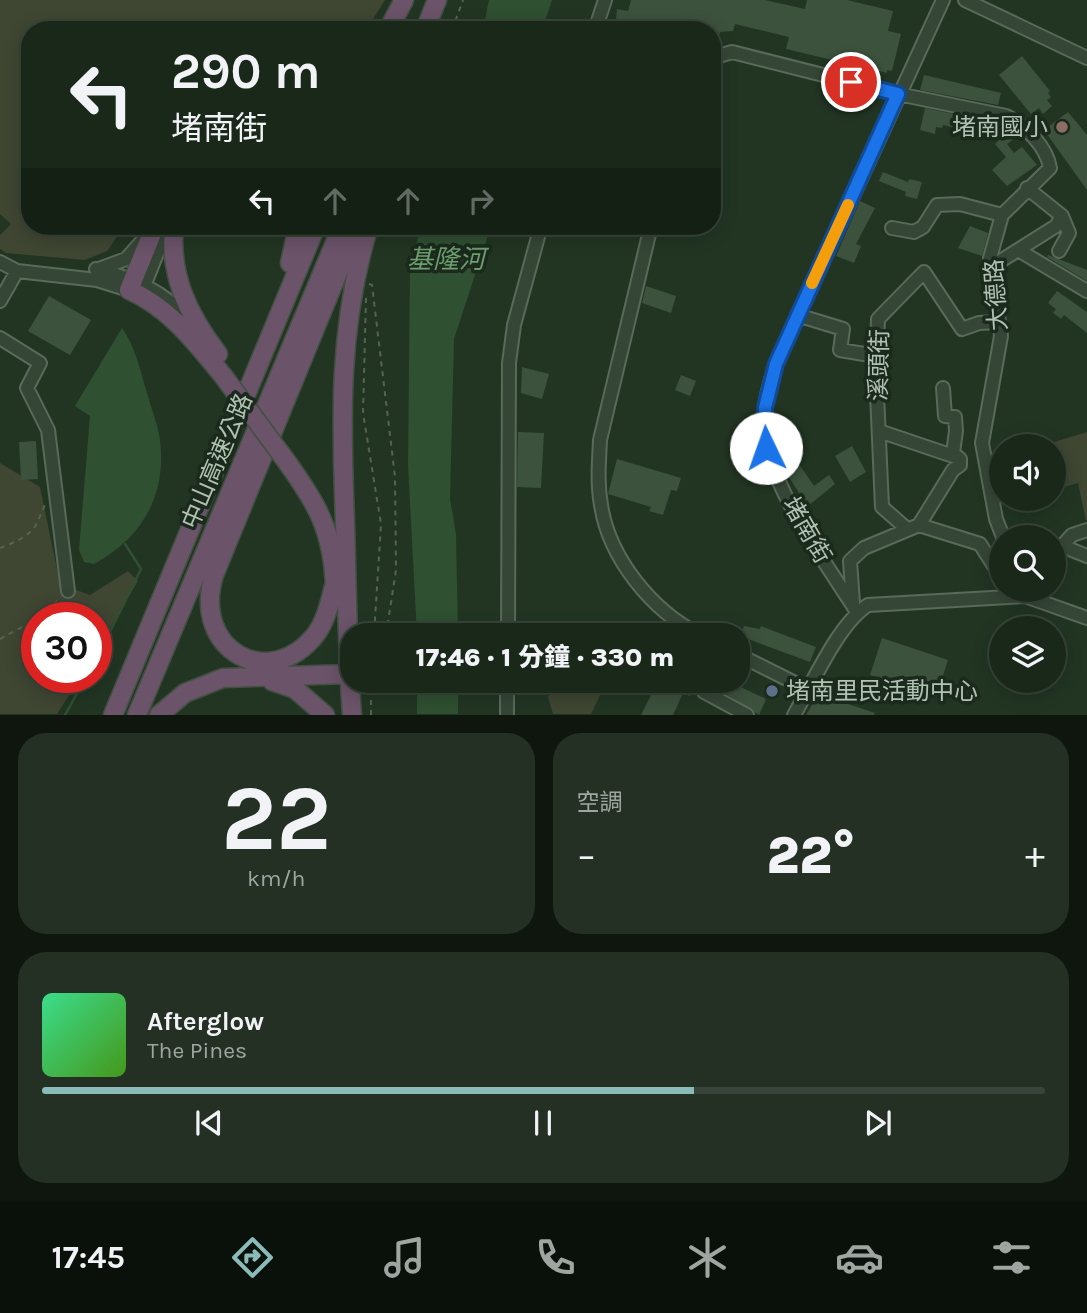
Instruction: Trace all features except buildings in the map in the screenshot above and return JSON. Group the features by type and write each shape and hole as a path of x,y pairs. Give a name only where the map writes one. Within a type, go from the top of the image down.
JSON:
{"highway":[{"path":"393,21 404,0"},
{"path":"401,21 410,0"},
{"path":"432,21 449,1"},
{"path":"441,21 449,1"},
{"path":"151,235 137,287 172,317 228,374"},
{"path":"174,235 174,266 179,289 228,374 287,455 316,486 333,518 341,583 316,633 286,657 273,661 246,658 222,642 209,617 209,590 214,575 353,235"},
{"path":"264,354 268,321 287,273 298,235"},
{"name":"中山高速公路","path":"113,715 312,235"},
{"name":"中山高速公路","path":"137,715 338,235"},
{"path":"342,623 341,387 353,287 367,235"},
{"path":"159,715 186,693 223,678 340,674"},
{"path":"251,677 295,689 325,715"},
{"path":"341,715 342,693"},
{"path":"347,693 352,715"}],"street":[{"path":"598,21 605,0"},
{"name":"堵南街","path":"855,609 778,480 766,448 764,427 769,385 797,315 943,0"},
{"path":"965,0 1087,58"},
{"path":"721,55 732,52 898,94"},
{"name":"大德路","path":"898,94 1006,116 1018,122 1048,156 1051,168 1027,188 1002,215 990,258 1000,336 982,443 998,525"},
{"path":"1027,188 1062,216 1069,233 1059,251"},
{"path":"892,228 914,232 923,227 937,205 960,204 1002,215"},
{"path":"991,267 1056,226 1062,216"},
{"path":"72,277 126,259 138,249 147,235"},
{"path":"137,287 163,235"},
{"path":"508,623 509,363 514,325 539,235"},
{"path":"650,235 600,440 598,475 601,507 620,557 662,608 683,623"},
{"path":"1018,250 1087,291"},
{"path":"0,262 17,271 137,287"},
{"path":"96,269 137,287 186,316 213,348"},
{"path":"0,301 17,271"},
{"name":"溪頭街","path":"989,557 981,544 913,527 882,507 876,356 878,319 924,272 962,329 979,323 999,322"},
{"path":"797,315 843,329 840,350 876,356"},
{"path":"0,338 40,363 27,388 48,430 68,591"},
{"path":"794,715 855,609 850,561 864,548 913,527 953,470 960,465 960,459 953,453 955,417 945,416 943,388"},
{"path":"879,431 960,459"},
{"path":"1087,530 1072,535 1062,546 1087,556"},
{"path":"855,609 868,605 989,596"},
{"path":"1047,602 1087,618"},
{"path":"750,660 809,690"},
{"path":"507,693 507,715"},
{"path":"706,693 747,715"}],"path":[{"path":"449,1 451,21"},
{"path":"366,283 372,285 394,477 396,570 388,623"},
{"path":"366,296 363,413 381,524 375,623"},
{"path":"0,548 19,540 37,524 39,513 55,491"},
{"path":"56,602 68,591"},
{"path":"0,639 21,627"},
{"path":"370,715 371,693"}],"shaded area":[{"path":"0,0 385,0 372,21 21,21 21,235 119,235 107,251 85,260 6,253 0,249 0,235 11,224 0,214"},
{"path":"1087,432 1086,521 1078,483 1066,486 1066,438"},
{"path":"0,463 40,487 60,584 90,595 128,571 138,581 112,625 112,602 21,602 21,693 71,693 57,714 0,714"},
{"path":"550,693 601,693 591,714 553,714 548,697"}],"water":[{"path":"489,0 552,0 545,21 485,21"},
{"name":"基隆河","path":"419,235 488,235 454,339 450,499 456,534 458,623 416,623 408,465 410,268"},
{"path":"122,328 137,359 158,428 161,460 159,479 155,497 138,528 126,541 94,564 84,562 79,550 90,416 75,406"},
{"path":"417,693 458,693 458,714 417,714"}],"waterway":[{"path":"112,628 141,569 125,544"},
{"path":"65,715 77,693"}],"slow traffic":[{"path":"812,283 848,205"}],"place":[{"name":"堵南國小","path":"1062,127"},
{"name":"堵南里民活動中心","path":"772,691"}],"route":[{"path":"766,448 765,408 776,364 898,94 851,82"}]}
